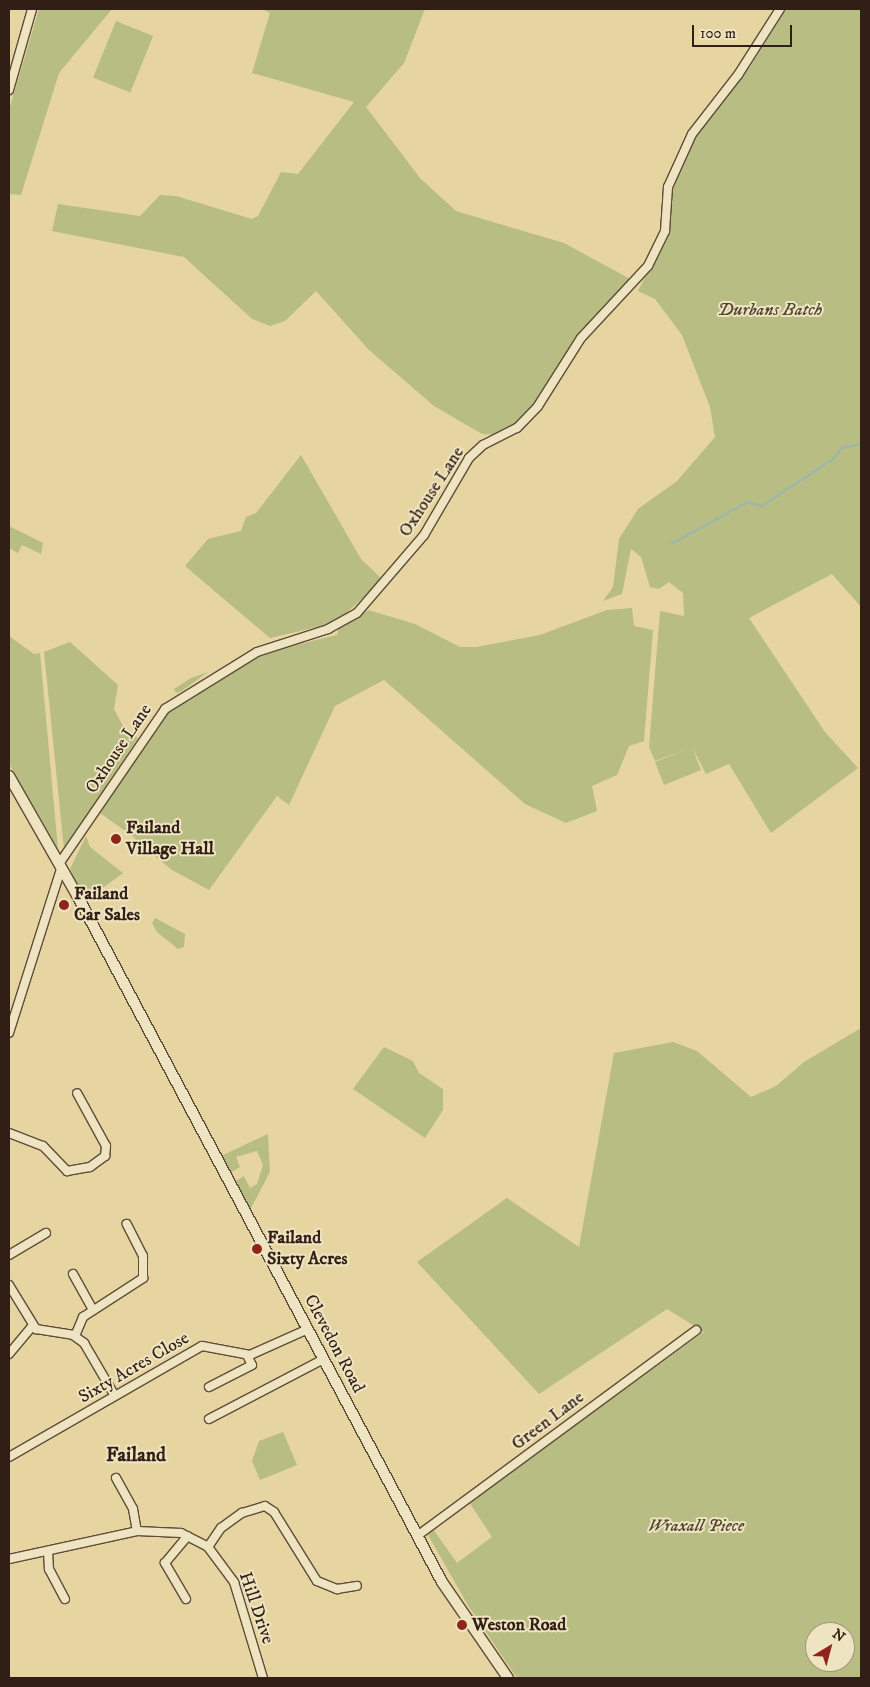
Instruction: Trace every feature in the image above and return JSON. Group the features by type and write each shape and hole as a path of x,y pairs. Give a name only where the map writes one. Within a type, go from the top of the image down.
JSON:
{"main road":[{"name":"Clevedon Road","path":"9,776 62,870 417,1536 497,1667 501,1678"},
{"name":"Clevedon Road","path":"497,1667 508,1678"}],"street":[{"path":"9,90 32,9"},
{"name":"Oxhouse Lane","path":"9,1033 62,870 165,709 257,652 334,627 361,610 424,535 470,458 483,445 517,428 538,406 581,338 648,266 665,231 668,187 692,134 738,75 780,9"},
{"path":"69,1172 90,1167 107,1151 90,1115 76,1104 77,1093"},
{"path":"9,1133 43,1146 69,1172"},
{"path":"67,1181 69,1172"},
{"path":"75,1336 80,1321 93,1310 143,1278 143,1256 131,1227"},
{"path":"9,1255 25,1242 46,1233"},
{"path":"77,1276 93,1310"},
{"path":"9,1285 32,1326 50,1335 75,1336"},
{"path":"9,1354 32,1326"},
{"path":"209,1387 252,1365 247,1355 308,1329"},
{"name":"Green Lane","path":"417,1536 696,1330"},
{"path":"75,1336 115,1396"},
{"name":"Sixty Acres Close","path":"9,1457 202,1346 247,1355"},
{"path":"209,1419 324,1359"},
{"path":"128,1479 117,1481 133,1509 138,1531"},
{"path":"208,1547 221,1528 242,1513 265,1506 274,1512 317,1582 329,1588 349,1590 357,1586"},
{"name":"Hill Drive","path":"9,1560 138,1531 165,1529 188,1536 208,1547 234,1582 263,1678"},
{"path":"186,1599 173,1587 165,1563 188,1536"},
{"path":"48,1551 49,1568 65,1594"}],"green space":[{"path":"39,9 112,9 59,73 21,195 9,194 9,110"},
{"path":"262,9 425,9 404,63 366,107 420,178 456,211 564,243 634,281 557,367 539,401 514,427 498,435 482,434 434,406 369,350 316,291 285,321 270,326 252,319 184,257 52,231 58,204 140,216 160,195 176,196 252,219 258,216 281,172 298,174 354,102 252,73 270,13"},
{"name":"Durbans Batch","path":"786,9 861,9 861,607 832,574 749,618 825,732 858,768 771,833 729,764 706,774 692,747 655,761 649,747 660,611 684,616 683,593 669,582 659,589 650,587 641,557 631,549 622,594 603,601 613,587 619,539 638,509 677,481 715,437 710,407 682,335 655,299 638,291 669,230 672,191 696,134 750,67"},
{"path":"116,21 153,36 130,93 93,78"},
{"path":"301,455 361,559 383,580 335,623 270,638 185,566 208,539 241,531 246,517 256,513"},
{"path":"9,526 43,543 41,554 22,545 18,553 9,548"},
{"path":"632,608 634,626 653,630 644,741 629,746 617,775 592,786 597,811 566,823 525,804 384,680 335,706 289,805 277,796 209,890 172,870 151,853 141,860 148,854 143,847 137,851 135,838 100,813 168,710 230,670 271,651 337,635 339,628 368,610 415,624 460,647 476,647 540,635 607,610"},
{"path":"9,636 34,654 40,653 58,849 9,764"},
{"path":"70,642 118,685 114,709 123,726 138,738 64,849 44,652"},
{"path":"208,672 182,691 176,693 174,689 191,678"},
{"path":"692,747 701,770 664,785 655,762"},
{"path":"86,836 90,847 123,873 85,901 70,869"},
{"path":"155,918 185,934 184,947 178,949 157,932 152,923"},
{"name":"Wraxall Piece","path":"861,1028 861,1678 517,1678 469,1607 428,1535 433,1529 457,1563 492,1537 469,1502 704,1332 667,1309 539,1394 417,1262 507,1198 579,1247 614,1053 673,1042 697,1051 751,1097 776,1086 804,1062"},
{"path":"384,1047 413,1061 419,1073 443,1089 443,1110 425,1138 353,1089"},
{"path":"268,1134 270,1172 250,1210 234,1182 244,1176 250,1188 257,1184 263,1165 257,1151 236,1157 240,1167 230,1173 221,1156"},
{"path":"283,1432 297,1465 260,1480 252,1461 259,1441"}],"waterway":[{"path":"671,544 748,502 762,506 833,459 842,448 861,444"}],"place":[{"name":"Failand Village Hall","path":"116,839"},
{"name":"Failand Car Sales","path":"64,905"},
{"name":"Failand Sixty Acres","path":"257,1249"},
{"name":"Weston Road","path":"462,1625"}],"district":[{"name":"Failand","path":"136,1455"}]}
